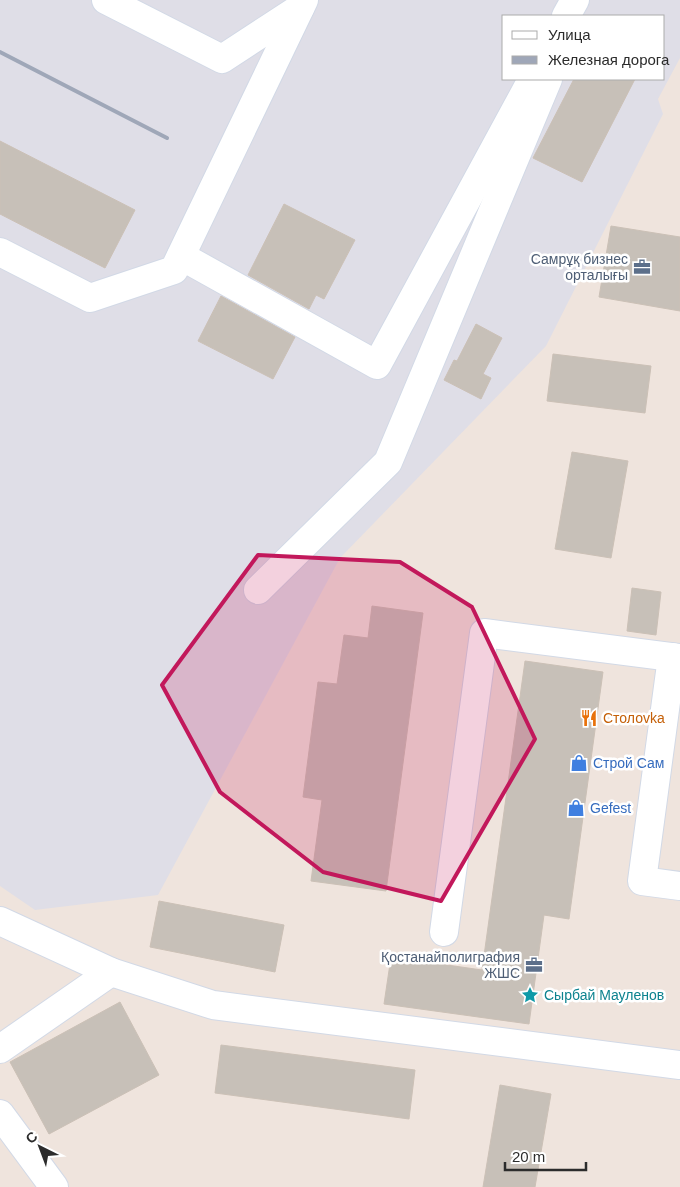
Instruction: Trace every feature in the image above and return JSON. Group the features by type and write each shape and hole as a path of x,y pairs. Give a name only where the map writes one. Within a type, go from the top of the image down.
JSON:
{"lane":[{"path":"106,0 222,59 298,2"},
{"path":"567,15 575,0"},
{"path":"574,15 581,0"},
{"path":"0,252 90,298 174,270 298,2"},
{"path":"181,256 377,365 531,80"},
{"path":"258,590 388,462 548,80"},
{"path":"444,932 484,633 676,658 642,881 680,886"},
{"path":"0,921 111,972 213,1005 680,1065"},
{"path":"0,1049 111,972"},
{"path":"0,1114 54,1187"}],"highlighted area":[{"path":"258,555 400,562 472,607 535,739 441,901 323,872 220,792 162,685"}],"shaded area":[{"path":"0,0 680,0 680,58 658,99 663,114 546,346 340,558 158,895 35,910 0,886"}],"building":[{"path":"573,80 634,80 582,182 533,158"},
{"path":"0,141 135,210 105,268 0,214"},
{"path":"284,204 355,240 324,299 316,295 309,309 248,275"},
{"name":"Самрұқ бизнес орталығы","path":"611,226 680,237 680,311 599,297"},
{"path":"221,296 295,337 273,379 198,341"},
{"path":"476,324 502,338 483,374 491,378 481,399 444,380 454,360 457,361"},
{"path":"553,354 651,366 645,413 547,401"},
{"path":"572,452 628,461 611,558 555,549"},
{"path":"632,588 661,592 656,635 627,631"},
{"path":"372,606 423,613 386,891 311,881 322,800 303,797 318,682 337,684 344,635 368,638"},
{"path":"525,661 603,672 569,919 544,915 529,1024 384,1004 391,957 482,970"},
{"path":"159,901 284,925 275,972 150,947"},
{"path":"120,1002 159,1075 49,1134 10,1062"},
{"path":"221,1045 415,1070 409,1119 215,1093"},
{"path":"500,1085 551,1094 535,1187 483,1187"}],"railway":[{"path":"0,52 167,138"}],"place":[{"name":"Самрұқ бизнес орталығы","path":"642,267"},
{"name":"Столоvka","path":"589,718"},
{"name":"Строй Сам","path":"579,763"},
{"name":"Gefest","path":"576,808"},
{"name":"Қостанайполиграфия ЖШС","path":"534,965"},
{"name":"Сырбай Мауленов","path":"530,995"}]}
